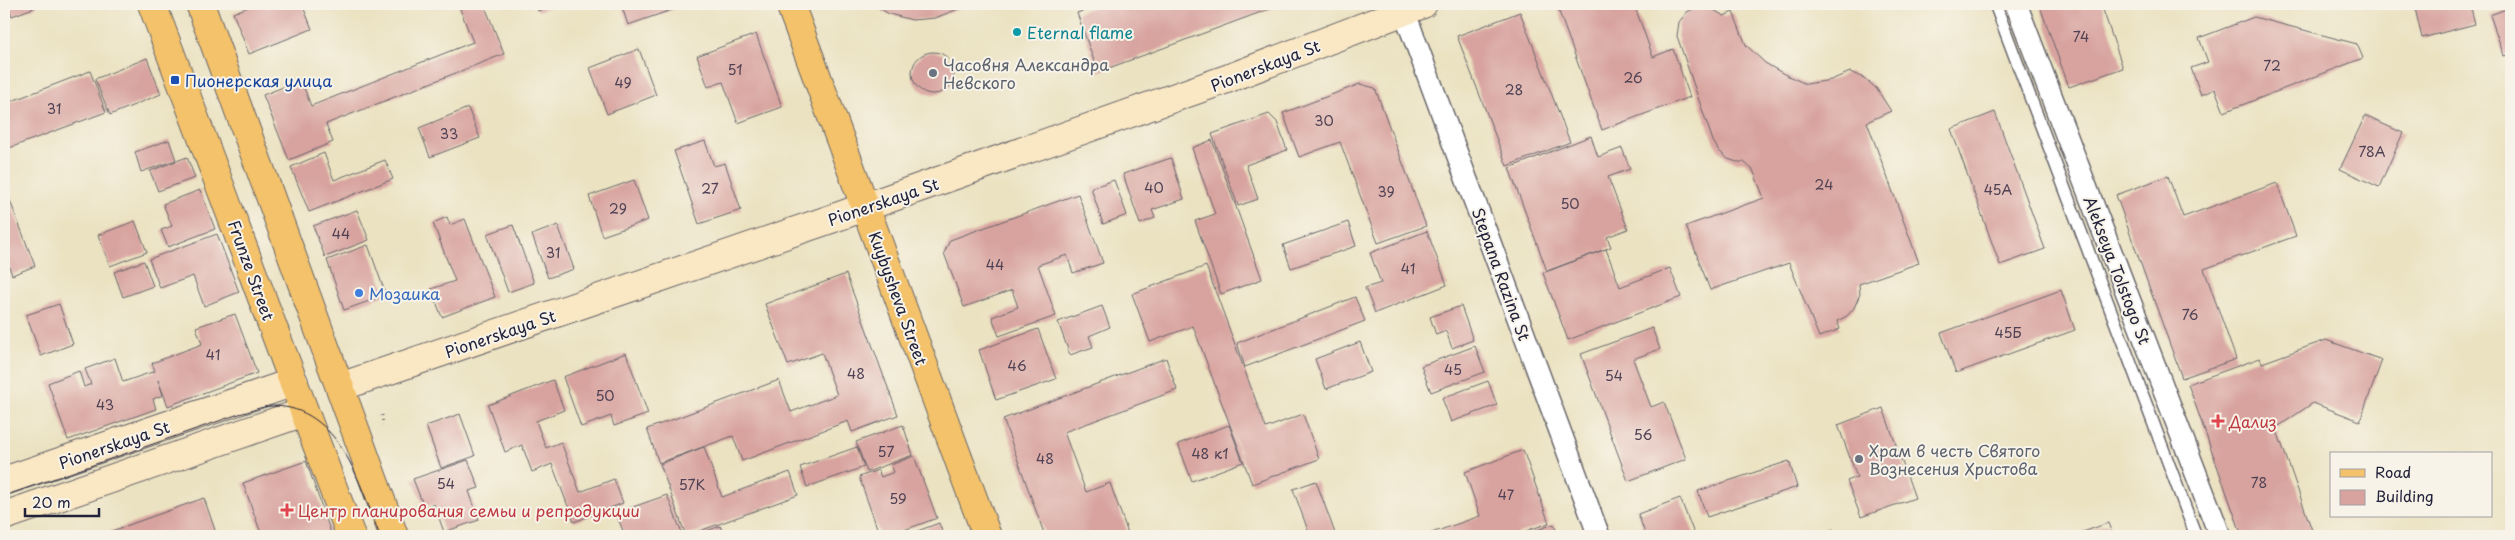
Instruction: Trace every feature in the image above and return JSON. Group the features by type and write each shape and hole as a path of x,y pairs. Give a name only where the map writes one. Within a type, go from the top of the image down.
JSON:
{"main road":[{"name":"Frunze Street","path":"152,4 351,536"},
{"path":"200,4 394,536"},
{"name":"Kuybysheva Street","path":"790,4 987,536"},
{"name":"Pionerskaya St","path":"4,516 304,412 340,387 865,207 1224,80 1413,8"},
{"name":"Pionerskaya St","path":"4,481 294,382 340,387"}],"street":[{"name":"Alekseya Tolstogo St","path":"2016,4 2220,536"},
{"name":"Stepana Razina St","path":"1413,8 1599,536"}],"lane":[{"path":"1995,4 2196,536"}],"building":[{"path":"7,4 35,4 36,7 12,16"},
{"path":"256,4 302,4 312,29 249,54 233,13"},
{"path":"458,4 484,4 504,54 326,124 333,142 289,160 263,95 301,80 311,106 473,42"},
{"path":"535,4 558,4 538,11"},
{"path":"621,4 689,4 628,25"},
{"path":"872,4 959,4 961,8 935,18 912,20 889,14"},
{"path":"1102,4 1283,4 1098,72 1077,13"},
{"path":"1562,4 1634,4 1653,57 1673,49 1690,97 1602,130 1557,6"},
{"path":"2039,4 2101,4 2123,68 2069,87"},
{"path":"2414,4 2470,4 2475,24 2422,38"},
{"path":"1707,6 1724,16 1733,12 1746,45 1765,63 1784,74 1806,84 1831,80 1850,72 1864,78 1876,88 1891,111 1867,122 1919,263 1859,284 1860,294 1854,308 1847,316 1837,321 1840,329 1819,337 1789,263 1710,290 1686,226 1764,198 1753,170 1744,162 1728,159 1719,151 1713,141 1677,36 1679,22 1687,12 1697,7"},
{"path":"2511,7 2511,54 2504,56 2490,15"},
{"path":"1520,12 1570,142 1507,166 1457,36"},
{"path":"2254,17 2357,44 2363,58 2224,112 2215,89 2201,95 2191,68 2208,62 2199,38"},
{"path":"756,34 782,107 738,123 723,82 708,87 697,56"},
{"path":"639,49 656,95 607,114 590,68"},
{"name":"Часовня Александра Невского","path":"937,52 945,55 951,61 954,73 951,85 945,91 929,94 921,91 915,85 912,69 915,61 921,55"},
{"path":"147,58 161,94 110,115 95,79"},
{"path":"90,71 106,112 4,150 4,104"},
{"path":"1360,84 1375,88 1426,226 1378,243 1340,142 1299,157 1283,113"},
{"path":"468,108 480,138 430,157 419,128"},
{"path":"1995,112 2045,249 2000,265 1951,129"},
{"path":"1269,114 1277,122 1287,150 1246,165 1258,199 1238,206 1212,134"},
{"path":"2365,116 2403,133 2379,187 2340,169"},
{"path":"1591,136 1598,157 1622,148 1630,169 1608,177 1628,229 1607,237 1611,247 1547,271 1509,168"},
{"path":"169,140 176,160 141,172 135,152"},
{"path":"1212,140 1262,279 1221,294 1195,221 1215,214 1192,148"},
{"path":"705,141 714,166 725,163 741,210 699,224 674,151"},
{"path":"324,153 334,180 385,160 393,179 309,212 291,167"},
{"path":"187,157 195,178 158,191 150,171"},
{"path":"1171,158 1184,199 1152,210 1155,218 1140,224 1123,174"},
{"path":"2168,176 2183,217 2277,183 2296,236 2204,269 2236,359 2182,378 2116,195"},
{"path":"634,180 648,220 602,236 589,196"},
{"path":"1114,180 1127,215 1103,224 1091,188"},
{"path":"4,185 35,266 12,275 4,253"},
{"path":"200,190 215,229 168,247 161,230 172,226 163,204"},
{"path":"1078,194 1103,263 1073,273 1067,255 1038,265 1056,316 999,336 992,317 1018,307 1012,290 964,307 944,253 950,240"},
{"path":"357,210 369,240 325,257 313,226"},
{"path":"447,217 450,225 465,219 495,297 442,317 431,289 455,281 433,223"},
{"path":"135,221 147,252 110,266 98,235"},
{"path":"1348,222 1356,246 1291,268 1283,245"},
{"path":"513,225 534,283 508,292 487,234"},
{"path":"558,225 574,269 548,278 532,235"},
{"path":"1427,231 1447,285 1375,313 1365,288 1381,283 1370,253"},
{"path":"217,234 239,292 204,306 193,276 160,288 149,259"},
{"path":"368,245 386,295 344,310 327,260"},
{"path":"1606,249 1620,287 1670,268 1681,297 1568,340 1543,273"},
{"path":"144,261 153,286 123,297 114,272"},
{"path":"1206,266 1266,428 1303,414 1319,459 1252,484 1193,326 1150,342 1132,294"},
{"path":"846,274 898,415 852,432 848,421 742,461 733,436 659,463 647,429 779,380 791,412 837,395 822,353 788,365 765,304"},
{"path":"2061,290 2075,330 1956,373 1941,333"},
{"path":"1355,297 1365,321 1245,367 1237,343"},
{"path":"59,304 73,344 41,356 26,315"},
{"path":"1102,306 1110,327 1089,336 1093,347 1070,355 1058,322"},
{"path":"1461,306 1473,340 1452,348 1446,331 1436,335 1430,317"},
{"path":"235,314 257,373 168,406 158,380 163,395 153,399 156,409 68,440 48,383 79,371 84,387 91,384 85,369 115,358 123,382 155,371 152,363 202,344 196,327"},
{"path":"1652,328 1660,349 1633,359 1651,407 1664,402 1686,459 1628,481 1581,354"},
{"path":"1038,329 1056,379 996,400 979,350"},
{"path":"2326,340 2382,360 2360,421 2313,403 2276,428 2314,536 2242,536 2188,384 2260,358 2262,363"},
{"path":"1360,342 1371,372 1326,389 1315,359"},
{"path":"1475,346 1485,372 1431,392 1421,366"},
{"path":"626,353 648,414 614,426 611,416 581,427 563,377"},
{"path":"1166,358 1177,390 1064,432 1086,492 1110,483 1129,536 1045,536 1003,419"},
{"path":"553,380 564,410 536,421 546,448 561,442 580,492 614,479 623,503 574,522 552,464 532,472 522,445 505,452 488,405"},
{"path":"1488,381 1497,405 1451,422 1442,398"},
{"path":"1883,408 1915,498 1861,517 1847,481 1857,477 1838,425"},
{"path":"460,414 475,456 441,468 426,426"},
{"path":"903,425 913,455 867,472 856,442"},
{"path":"1229,425 1243,462 1192,481 1178,444"},
{"path":"704,447 722,497 790,472 798,495 686,536 660,464"},
{"path":"857,447 864,467 807,487 800,467"},
{"path":"1523,450 1549,523 1511,536 1423,536 1480,516 1465,472"},
{"path":"914,456 937,518 888,536 880,536 859,477 878,470 881,477 894,472 891,465"},
{"path":"468,460 479,488 469,491 479,520 444,532 434,504 424,507 413,479"},
{"name":"Центр планирования семьи и репродукции","path":"306,461 332,536 262,536 243,483"},
{"path":"1789,461 1797,487 1707,517 1698,491"},
{"path":"1316,481 1336,536 1310,536 1293,489"},
{"path":"667,495 683,536 625,536 616,513"},
{"path":"204,498 217,536 98,536"},
{"path":"1680,498 1695,536 1646,536 1638,514"},
{"path":"939,523 944,536 904,536"},
{"path":"2108,523 2113,536 2072,536"},
{"path":"1554,524 1558,536 1520,536"},
{"path":"720,526 724,536 693,536"},
{"path":"1833,529 1836,536 1804,536 1816,530 1819,535"}],"tram line":[{"path":"4,496 239,414 272,406 295,409 315,419 331,434 355,472 380,536"}],"place":[{"name":"Eternal flame","path":"1017,32"},
{"name":"Часовня Александра Невского","path":"933,73"},
{"name":"Пионерская улица","path":"175,80"},
{"name":"Мозаика","path":"359,293"},
{"name":"Дализ","path":"2218,421"},
{"name":"Храм в честь Святого Вознесения Христова","path":"1859,459"},
{"name":"Центр планирования семьи и репродукции","path":"287,510"}]}
